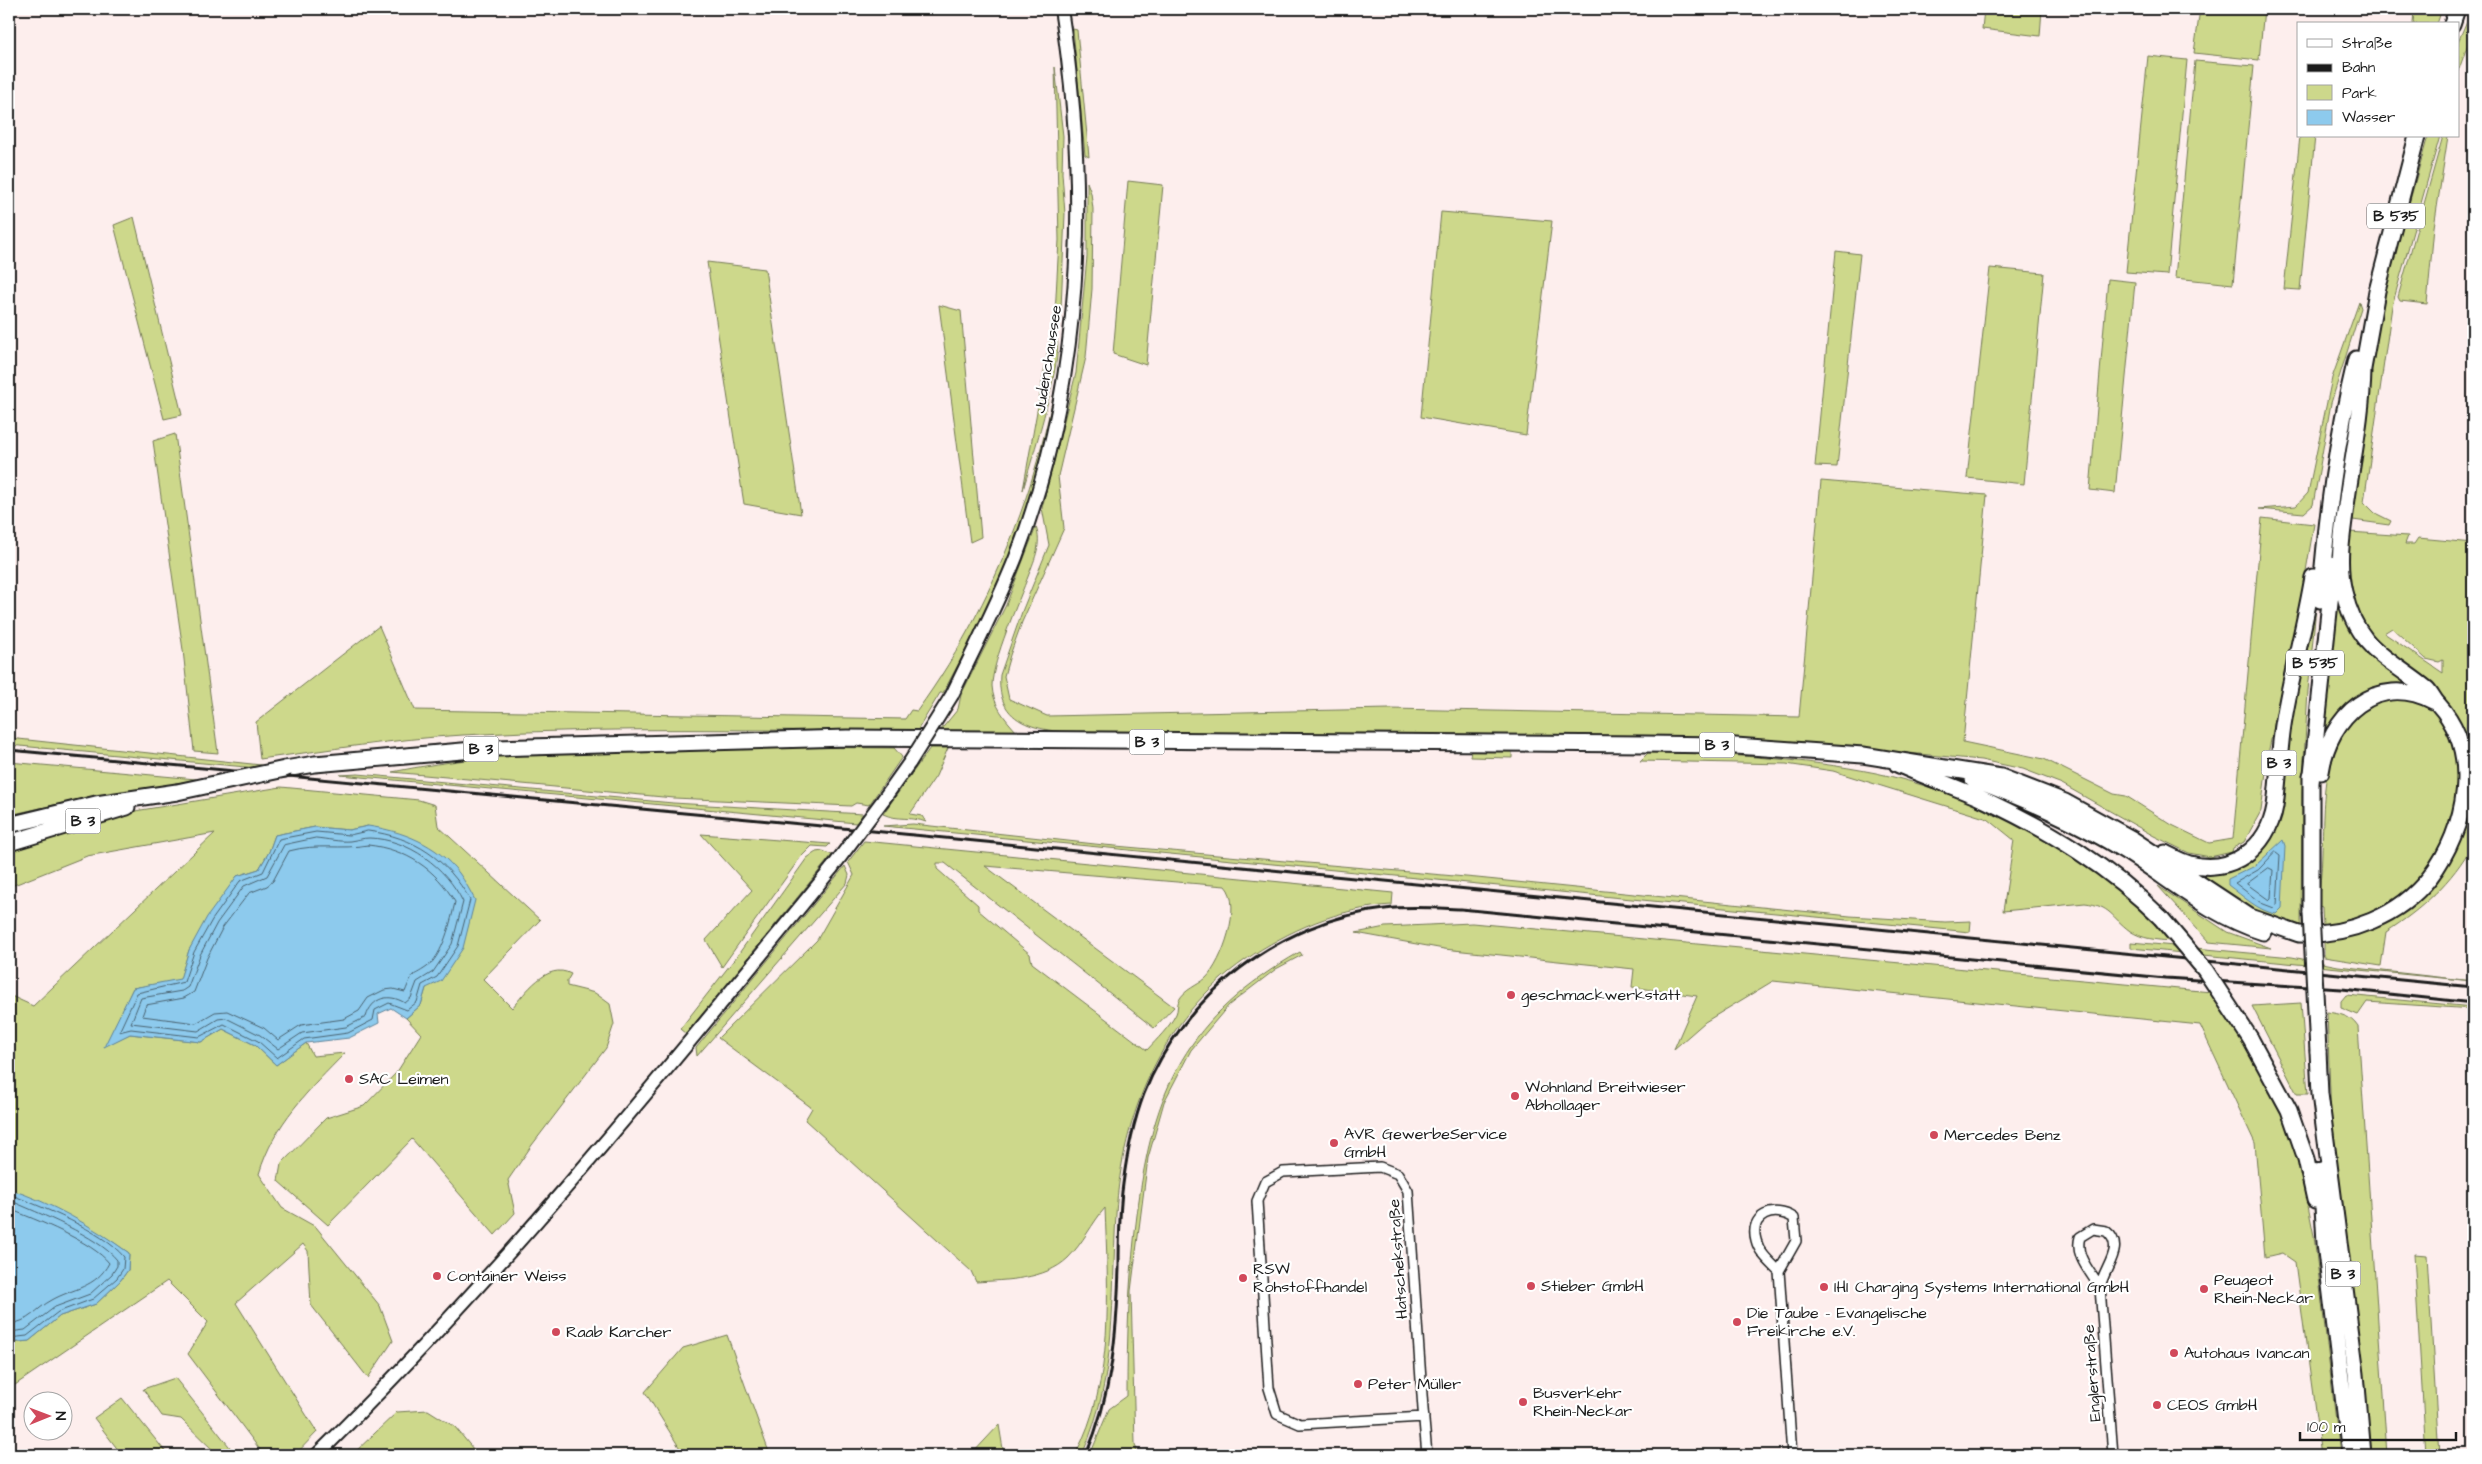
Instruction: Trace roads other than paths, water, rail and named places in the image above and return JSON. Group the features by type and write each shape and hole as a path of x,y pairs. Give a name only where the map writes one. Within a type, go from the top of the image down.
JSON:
{"main road":[{"name":"Judenchaussee","path":"317,1455 412,1359 504,1258 664,1073 832,868 910,762 952,695 998,601 1031,513 1049,451 1071,336 1077,260 1078,174 1071,84 1061,9"},
{"path":"2453,22 2457,9"},
{"name":"B 535","path":"2416,138 2376,295 2357,353 2344,407 2334,455 2334,527 2340,555 2343,591 2356,626 2364,640 2378,654 2428,690 2436,702"},
{"name":"B 535","path":"2311,802 2311,724 2334,527 2376,295"},
{"name":"B 3","path":"2132,839 2189,864 2211,867 2229,865 2243,858 2256,848 2267,830 2275,808 2282,727 2289,690 2316,563 2334,527"},
{"name":"B 3","path":"1948,769 2030,802 2090,831 2152,868 2232,921 2267,934 2283,936 2299,934 2326,934 2353,928 2375,920 2414,895 2441,863 2460,820 2465,797 2466,773 2463,748 2456,728 2447,713 2436,702 2404,691 2389,691 2367,698 2354,708 2331,739 2311,802 2311,913 2318,1051 2320,1094 2356,1374 2363,1455"},
{"name":"B 3","path":"9,824 96,804 156,796 315,764 496,748 848,738 1721,745 1879,757 2001,776 2065,802 2132,839 2250,918 2299,934"},
{"name":"B 3","path":"1879,757 1984,800 2055,836 2123,882 2161,918 2206,970 2250,1038 2278,1086 2299,1134 2325,1243"},
{"name":"B 3","path":"9,843 125,808 156,796"},
{"name":"B 3","path":"2320,1094 2319,1122 2325,1243 2350,1455"}],"street":[{"name":"Hatschekstraße","path":"1424,1416 1300,1424 1277,1414 1269,1388 1257,1201 1266,1182 1283,1172 1380,1167 1398,1174 1408,1191 1427,1455"},
{"path":"1779,1271 1762,1253 1755,1236 1758,1222 1766,1214 1773,1211 1784,1212 1794,1218 1797,1229 1796,1241 1779,1271 1792,1455"},
{"name":"Englerstraße","path":"2100,1288 2079,1254 2078,1244 2080,1237 2093,1229 2106,1231 2115,1242 2113,1258 2105,1272 2100,1288 2113,1455"}],"water":[{"path":"368,826 406,835 430,847 459,873 475,900 463,948 441,981 426,988 421,1005 406,1018 391,1008 378,1014 379,1023 349,1038 306,1043 276,1065 255,1045 223,1029 201,1042 130,1034 104,1047 133,988 180,979 189,950 207,917 237,876 259,869 269,852 275,835 315,827 349,830"},
{"path":"2283,840 2285,846 2282,908 2276,914 2263,910 2251,902 2228,885 2228,879 2255,866"},
{"path":"9,1189 41,1201 71,1216 129,1253 128,1270 120,1281 96,1304 60,1316 29,1341 9,1343"}],"railway":[{"path":"9,750 770,821 2473,987"},
{"path":"1086,1455 1102,1410 1112,1363 1118,1292 1121,1205 1129,1150 1140,1105 1161,1058 1183,1025 1209,995 1239,969 1273,947 1308,929 1346,916 1394,908 1461,909 2165,978 2342,989 2473,1003"}],"place":[{"name":"geschmackwerkstatt","path":"1511,995"},
{"name":"SAC Leimen","path":"349,1079"},
{"name":"Wohnland Breitwieser Abhollager","path":"1515,1096"},
{"name":"Mercedes Benz","path":"1934,1135"},
{"name":"AVR GewerbeService GmbH","path":"1334,1143"},
{"name":"Container Weiss","path":"437,1276"},
{"name":"RSW Rohstoffhandel","path":"1243,1278"},
{"name":"Stieber GmbH","path":"1531,1286"},
{"name":"IHI Charging Systems International GmbH","path":"1824,1287"},
{"name":"Peugeot Rhein-Neckar","path":"2204,1289"},
{"name":"Die Taube - Evangelische Freikirche e.V.","path":"1737,1322"},
{"name":"Raab Karcher","path":"556,1332"},
{"name":"Autohaus Ivancan","path":"2174,1353"},
{"name":"Peter Müller","path":"1358,1384"},
{"name":"Busverkehr Rhein-Neckar","path":"1523,1402"},
{"name":"CEOS GmbH","path":"2157,1405"}]}
